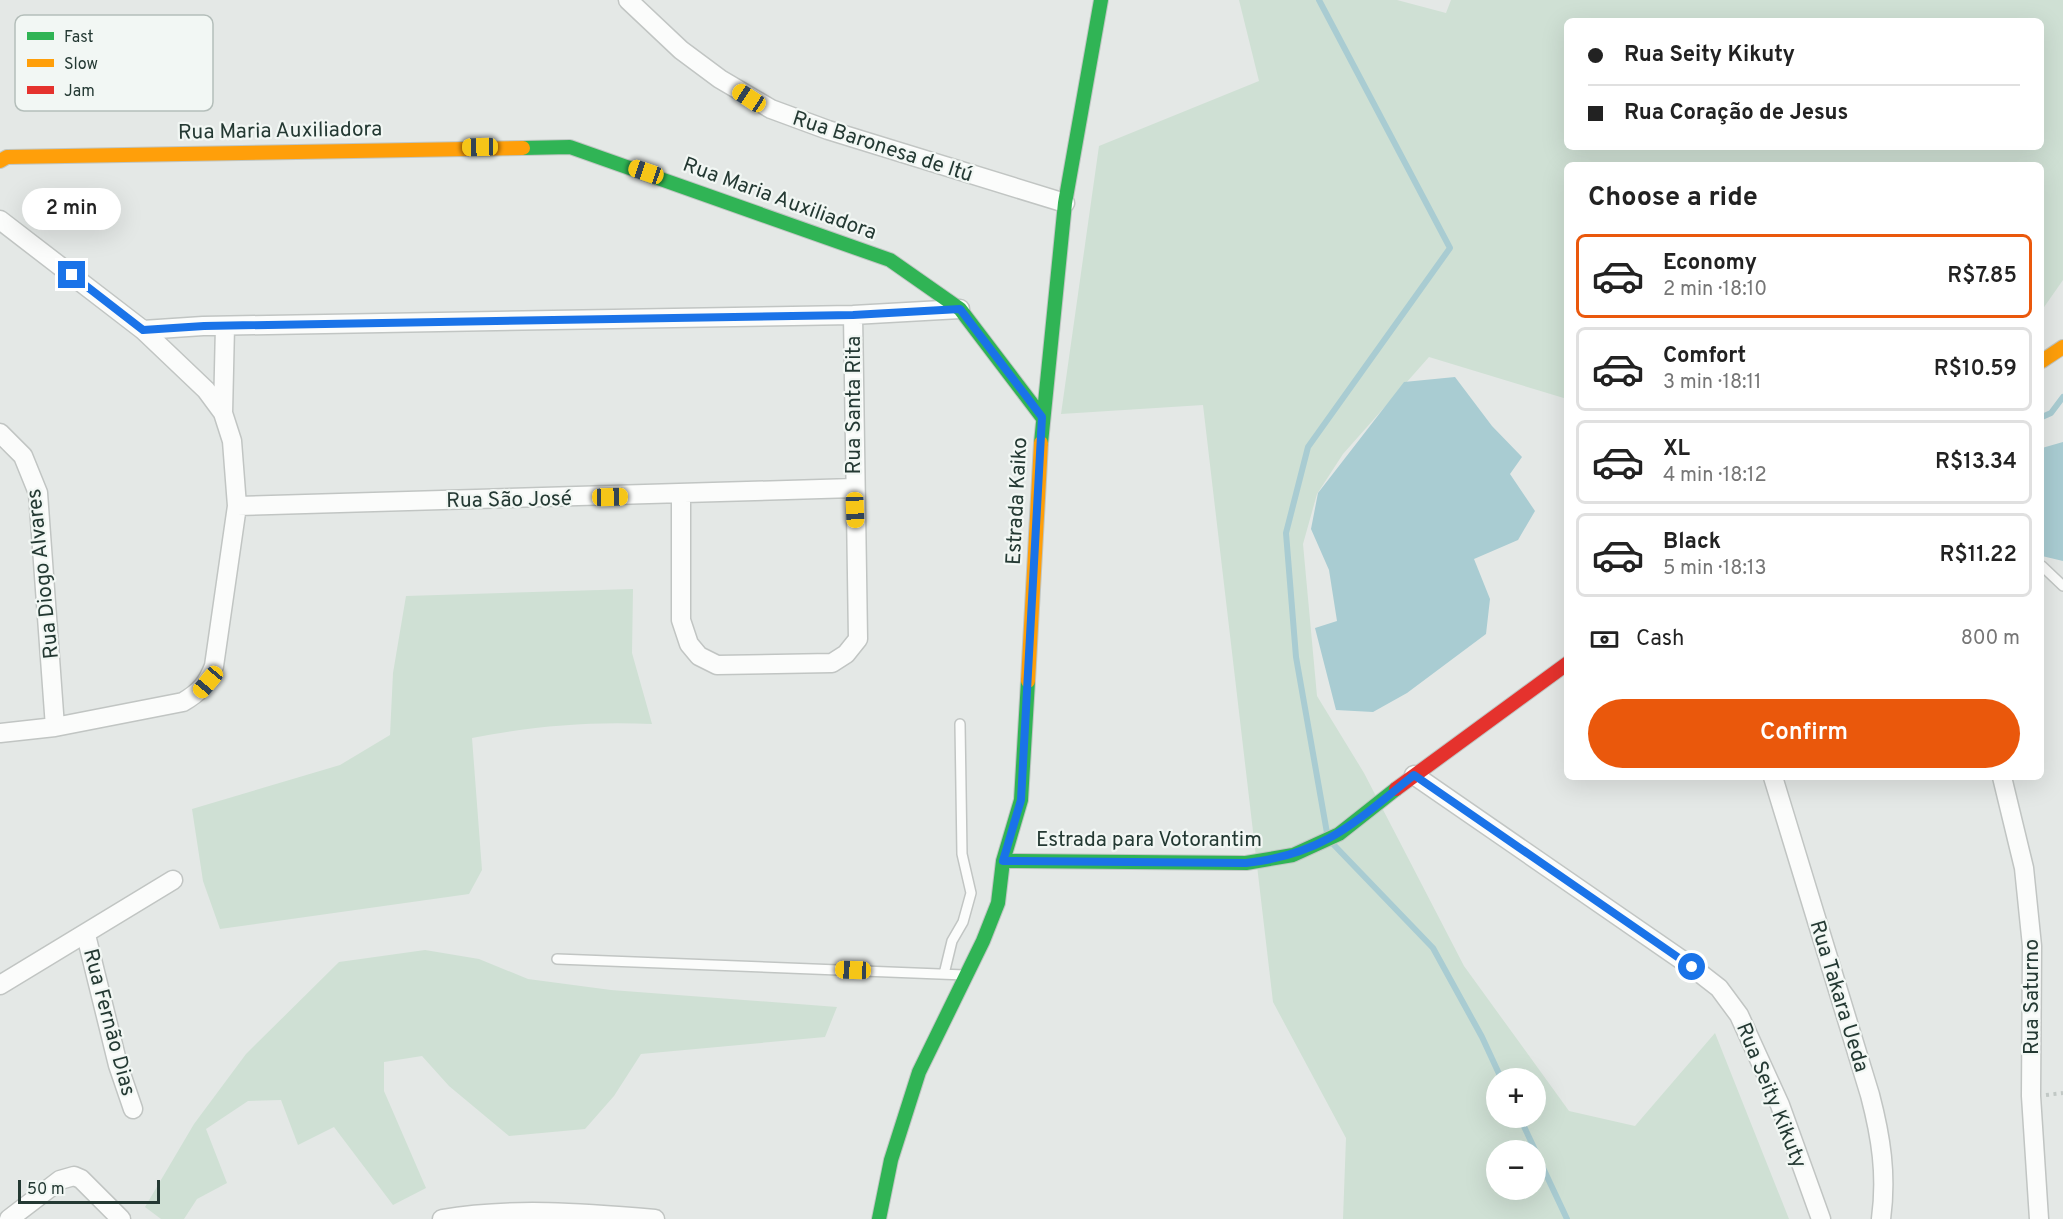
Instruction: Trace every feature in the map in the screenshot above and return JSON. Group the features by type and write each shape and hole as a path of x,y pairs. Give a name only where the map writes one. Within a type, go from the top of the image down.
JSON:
{"street":[{"name":"Rua Baronesa de Itú","path":"628,0 704,68 749,98 771,109 828,130 1065,202"},
{"name":"Estrada Kaiko","path":"879,1219 891,1160 918,1072 983,941 998,903 1003,861 1021,800 1042,417 1065,202 1101,0"},
{"name":"Rua Maria Auxiliadora","path":"4,159 570,147 890,260 960,309 1042,417"},
{"path":"0,220 143,330 206,390 223,413 232,441 237,506 214,666 208,682 198,693 183,702 55,727 0,733"},
{"path":"143,330 225,326 853,315 960,309"},
{"name":"Rua Santa Rita","path":"681,495 681,620 689,644 699,656 717,665 832,663 846,654 858,639 853,315"},
{"path":"223,413 225,326"},
{"path":"2044,360 2063,347"},
{"name":"Rua Diogo Alvares","path":"0,433 23,456 38,493 55,727"},
{"name":"Rua São José","path":"237,506 681,495 854,488"},
{"name":"Estrada para Votorantim","path":"1003,861 1246,863 1277,860 1311,848 1339,834 1414,775 1563,672"},
{"name":"Rua Seity Kikuty","path":"1414,775 1719,988 1739,1015 1780,1105 1821,1219"},
{"name":"Rua Takara Ueda","path":"1774,780 1870,1095 1883,1148 1885,1194 1881,1219"},
{"name":"Rua Saturno","path":"2003,780 2024,868 2032,946 2031,1096 2039,1219"},
{"path":"0,985 173,880"},
{"name":"Rua Fernão Dias","path":"87,934 118,1065 133,1109"},
{"path":"9,1219 60,1180 74,1176 121,1219"},
{"path":"442,1219 476,1213 571,1212 656,1219"}],"lane":[{"path":"2044,568 2063,586"},
{"path":"944,974 952,941 963,922 971,892 962,854 960,724"},
{"path":"557,959 965,975"}],"green space":[{"path":"1239,0 1397,0 1446,13 1451,0 2063,0 2063,280 2044,307 2044,162 1564,162 1564,398 1429,357 1343,454 1317,494 1303,544 1317,696 1364,773 1464,966 1538,1068 1486,1068 1486,1128 1546,1128 1546,1079 1569,1111 1635,1126 1715,1033 1789,1219 1343,1219 1346,1138 1273,1002 1203,405 1061,414 1099,146 1259,81"},
{"path":"633,589 632,653 652,724 562,725 472,738 482,870 469,894 220,929 203,881 192,809 340,765 390,735 393,673 406,596"},
{"path":"425,950 479,959 528,979 611,990 837,1007 825,1037 641,1054 614,1096 585,1129 509,1136 449,1086 422,1056 384,1062 384,1091 426,1188 393,1205 334,1127 298,1145 281,1100 248,1101 206,1129 227,1183 197,1199 184,1219 161,1219 145,1207 194,1124 246,1054 339,962"}],"water":[{"path":"1455,377 1492,426 1522,457 1510,474 1535,511 1518,540 1474,559 1490,599 1486,634 1407,693 1373,712 1336,710 1315,628 1337,621 1329,570 1311,529 1318,493 1404,382"},
{"path":"2063,442 2063,561 2044,556 2044,447"}],"waterway":[{"path":"1319,0 1450,248 1308,447 1286,533 1296,657 1327,833"},
{"path":"2044,416 2051,413 2063,397"},
{"path":"1333,844 1433,948 1496,1068"},
{"path":"1525,1128 1530,1140"},
{"path":"1546,1174 1567,1219"}],"traffic: fast":[{"path":"1041,443 1065,203 1101,0"},
{"path":"523,148 570,147 890,260 960,309 1042,417"},
{"path":"879,1219 891,1160 919,1072 983,941 998,903 1003,861 1021,800 1028,681"},
{"path":"1003,861 1246,863 1293,855 1339,834 1396,789"}],"traffic: slow":[{"path":"0,161 7,157 523,148"},
{"path":"2044,360 2063,347"},
{"path":"1028,681 1041,443"}],"traffic: jam":[{"path":"1396,789 1564,666"}],"route":[{"path":"72,275 143,330 204,326 853,315 960,309 1005,365 1042,417 1021,800 1003,861 1246,863 1277,860 1311,848 1339,834 1414,775 1692,967"}]}
